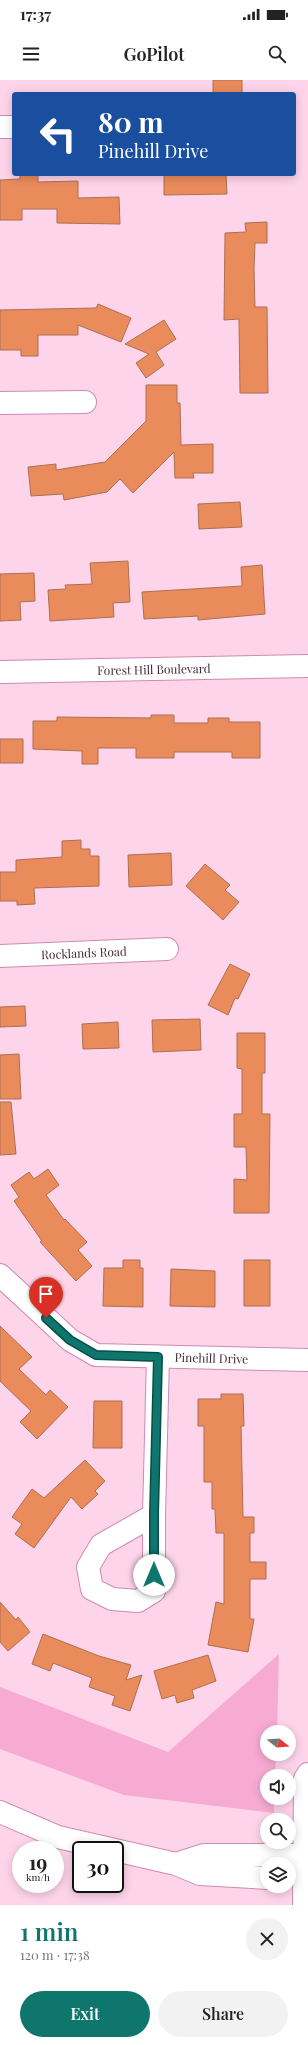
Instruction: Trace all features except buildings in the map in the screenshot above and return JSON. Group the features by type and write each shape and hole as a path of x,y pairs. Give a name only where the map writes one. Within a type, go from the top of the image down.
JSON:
{"street":[{"path":"0,127 12,127"},
{"path":"0,403 85,402"},
{"name":"Forest Hill Boulevard","path":"0,672 308,666"},
{"name":"Rocklands Road","path":"0,956 167,949"},
{"name":"Pinehill Drive","path":"0,1275 70,1340 96,1355 308,1360"},
{"path":"154,1514 158,1357"},
{"path":"304,1905 301,1880 307,1855 305,1779 308,1774"},
{"path":"0,1812 58,1837 176,1864 200,1874 260,1878"},
{"path":"176,1864 204,1855 307,1855"}],"shaded area":[{"path":"279,1654 277,1725 260,1725 260,1761 276,1761 275,1769 260,1769 260,1805 274,1805 274,1813 124,1795 0,1749 0,1687 168,1752"}],"route":[{"path":"46,1318 70,1340 96,1355 158,1357 154,1575"}]}
